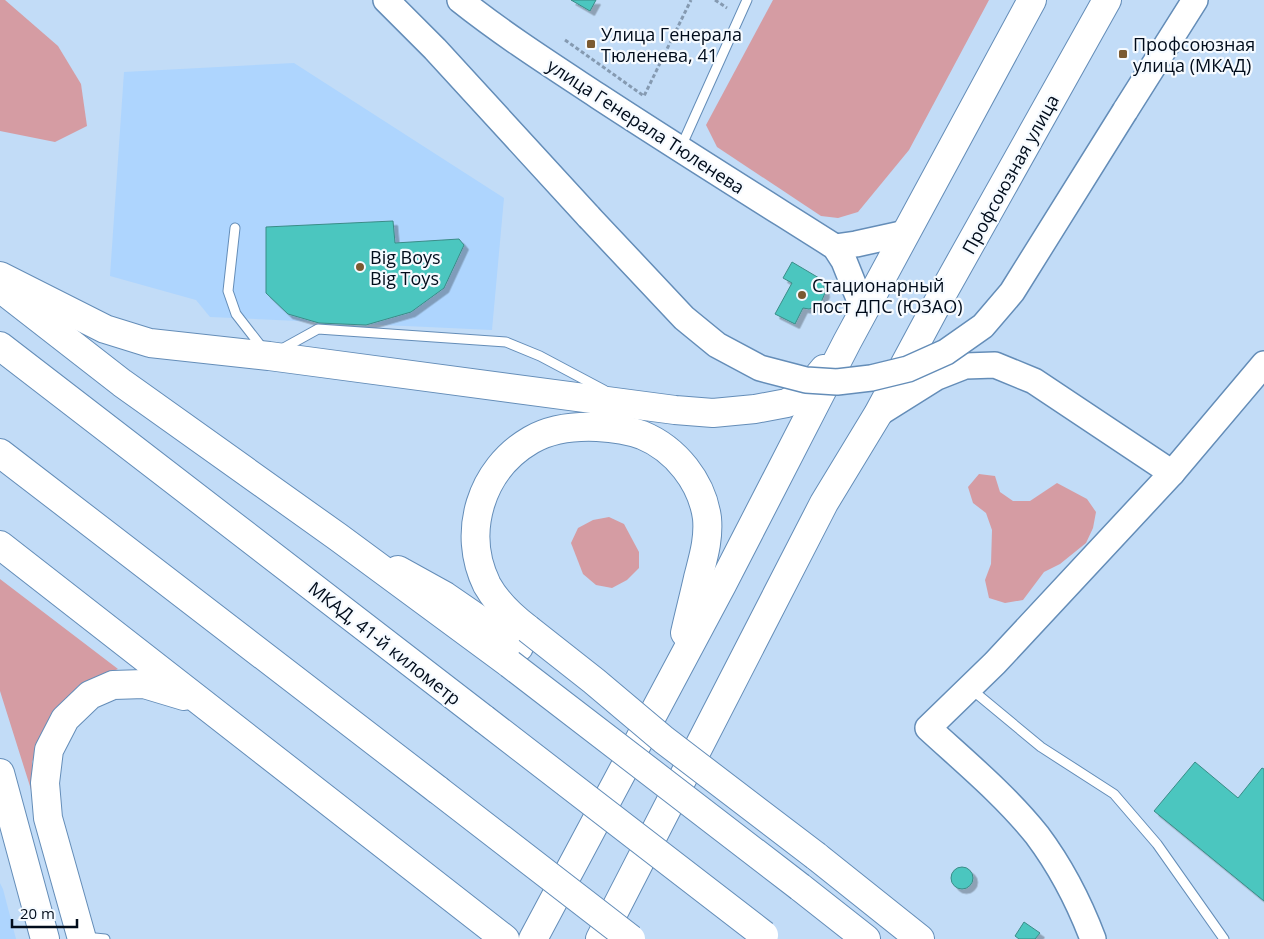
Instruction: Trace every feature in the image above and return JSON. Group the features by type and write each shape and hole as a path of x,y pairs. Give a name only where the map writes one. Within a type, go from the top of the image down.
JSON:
{"main road":[{"path":"532,939 847,342 1032,0"},
{"name":"Профсоюзная улица","path":"600,939 824,503 878,414 1107,0"},
{"path":"0,276 105,329 150,343 269,356 631,405 713,413 755,409 787,403 805,392 847,342"},
{"path":"0,288 122,383 338,537 519,647 594,681 664,740 816,856 920,939"},
{"name":"МКАД, 41-й километр","path":"0,346 767,937"},
{"path":"675,671 708,535 702,500 695,483 685,468 673,454 658,443 642,435 625,430 586,427 567,428 550,432 517,450 503,463 483,495 475,531 480,569 498,602 511,616 519,647 800,887 866,939"},
{"path":"0,453 631,939"},
{"path":"0,526 90,614"},
{"path":"0,545 505,939"},
{"path":"89,938 48,818 45,783 50,750 65,719 90,694 113,685 144,684 198,700"},
{"path":"0,773 45,939"}],"street":[{"name":"улица Генерала Тюленева","path":"460,0 569,77 680,150 835,247 844,261 864,311"},
{"path":"382,3 435,49 684,318 717,345 760,368 806,380 837,382 871,378 908,369 938,355 983,326 1012,292 1195,0"},
{"path":"835,247 906,233"},
{"path":"1093,939 1082,911 1060,869 1036,835 1004,798 928,728 970,687 1172,473 1264,364"},
{"path":"878,414 937,377 965,366 995,365 1034,382 1172,473"}],"lane":[{"path":"680,150 748,0"},
{"path":"235,228 228,291 236,314 269,356 318,329 506,342 540,356 631,405"},
{"path":"970,687 1041,747 1114,794 1157,844 1224,939"}],"path":[{"path":"565,40 644,96 691,0"}],"shaded area":[{"path":"0,0 5,0 58,46 81,84 87,126 55,142 0,131"},
{"path":"773,0 989,0 909,150 858,212 838,218 821,216 717,147 706,125"},
{"path":"294,63 504,198 492,330 210,317 196,300 110,276 124,72"},
{"path":"979,474 995,476 1000,492 1013,501 1030,501 1057,483 1087,499 1096,512 1093,528 1086,543 1060,564 1044,572 1023,600 1005,603 989,598 985,580 991,564 992,530 986,513 973,503 968,487"},
{"path":"609,517 624,524 639,552 639,568 627,580 612,588 596,585 583,574 571,543 578,528 593,520"},
{"path":"0,579 118,669 78,686 52,716 32,762 34,799 0,691"},
{"path":"0,883 3,889 16,939 0,939"}],"building":[{"path":"571,0 596,0 590,11"},
{"name":"Big Boys Big Toys","path":"393,221 395,243 459,239 464,245 444,288 411,312 366,325 319,323 288,314 266,293 266,227"},
{"path":"792,262 819,278 824,285 825,293 817,306 809,309 803,308 795,324 775,314 792,283 783,278"},
{"path":"1195,762 1238,798 1262,768 1264,769 1264,901 1154,811"},
{"path":"962,867 970,870 973,878 970,886 962,889 954,886 951,878 954,870"},
{"path":"1024,922 1040,933 1035,939 1019,939 1015,936"}],"place":[{"name":"Улица Генерала Тюленева, 41","path":"591,44"},
{"name":"Профсоюзная улица (МКАД)","path":"1123,54"},
{"name":"Big Boys Big Toys","path":"360,267"},
{"name":"Стационарный пост ДПС (ЮЗАО)","path":"802,295"}]}
